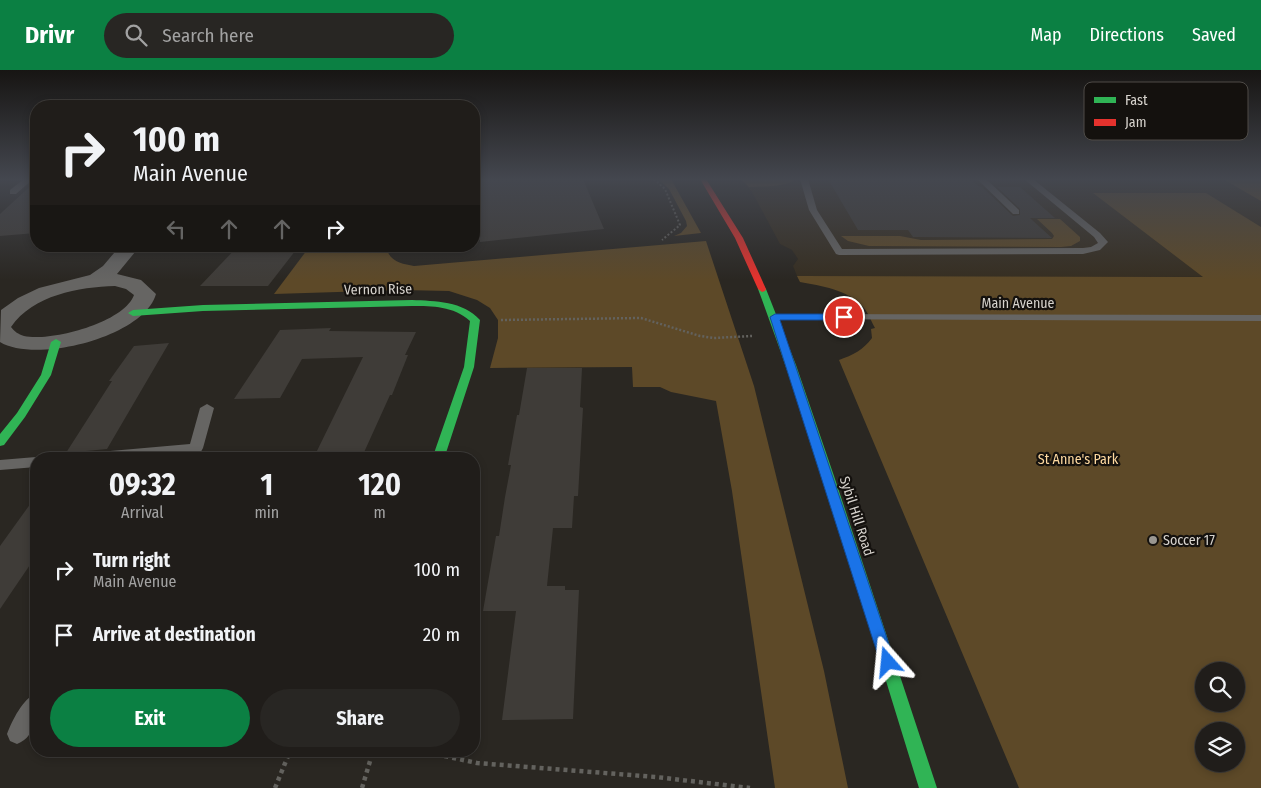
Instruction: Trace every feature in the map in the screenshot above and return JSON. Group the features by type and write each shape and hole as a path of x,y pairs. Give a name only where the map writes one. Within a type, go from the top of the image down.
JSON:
{"main road":[{"name":"Sybil Hill Road","path":"724,213 737,233 775,317 825,465 928,788"},
{"name":"Vernon Rise","path":"133,313 203,308 412,303 457,308 471,314 475,320"},
{"path":"440,452 469,367 475,320"},
{"path":"0,442 21,415 46,375 56,342"}],"street":[{"path":"95,280 110,270 126,252"},
{"path":"95,280 130,282 141,287 145,294 143,303 133,313 98,331 56,342 30,343 14,341 3,336 1,323 14,308 37,296 73,284 95,280"}],"lane":[{"path":"814,213 839,252 1096,250 1103,242 1069,213"},
{"name":"Main Avenue","path":"775,317 1261,318"},
{"path":"194,452 207,408"},
{"path":"0,465 30,462"},
{"path":"17,734 30,713"}],"path":[{"path":"662,240 680,225 675,213"},
{"path":"475,320 641,318 700,336 723,338 753,336"},
{"path":"275,788 288,757"},
{"path":"362,788 371,757"},
{"path":"449,757 477,763 656,777 750,788"}],"shaded area":[{"path":"763,213 1261,213 1261,277 797,276 793,266 798,259 792,250 780,244"}],"green space":[{"path":"681,213 690,213 701,233 674,236 681,233 687,226"},
{"name":"St Anne's Park","path":"1119,213 1238,213 1261,227 1261,788 1019,788 839,360 865,346 872,338 871,329 875,328 865,309 849,296 833,289 800,282 797,276 1203,277"},
{"path":"1037,219 1060,219 1080,237 1080,241 1071,246 1061,247 869,246 848,241 841,236 900,236 921,240 1052,239 1054,236 1052,233"},
{"path":"706,241 754,386 824,671 848,788 775,788 732,491 716,401 671,392 660,387 633,387 632,367 490,368 498,338 498,320 490,308 477,300 449,291 402,290 274,294 306,252 388,252 396,261 414,266"}],"building":[{"path":"30,213 30,234 0,236 0,214"},
{"path":"480,213 597,213 604,229 480,242"},
{"path":"848,213 1009,213 1013,216 1020,215 1020,213 1049,213 1055,218 1030,218 1052,238 913,237 908,230 858,230"},
{"path":"232,252 294,252 268,286 200,286"},
{"path":"331,328 329,331 416,332 405,355 408,355 392,395 390,395 364,452 316,452 363,357 302,359 280,398 234,399 280,330"},
{"path":"169,343 107,449 67,452 112,381 109,381 134,346"},
{"path":"527,368 582,368 580,407 583,408 578,496 574,496 572,528 553,528 547,586 565,586 565,590 579,590 573,719 502,720 516,611 483,611 496,536 499,536 511,465 508,465"},
{"path":"30,504 30,565 0,609 0,546"}],"traffic: fast":[{"path":"762,289 791,365 828,476 928,788"},
{"path":"133,313 203,308 412,303 446,305 461,310 475,320 469,367 440,452"},
{"path":"0,442 21,415 46,375 56,342"}],"traffic: jam":[{"path":"723,213 739,238 762,289"}],"place":[{"name":"Soccer 17","path":"1153,540"}],"route":[{"path":"844,317 775,317 888,662"}]}
